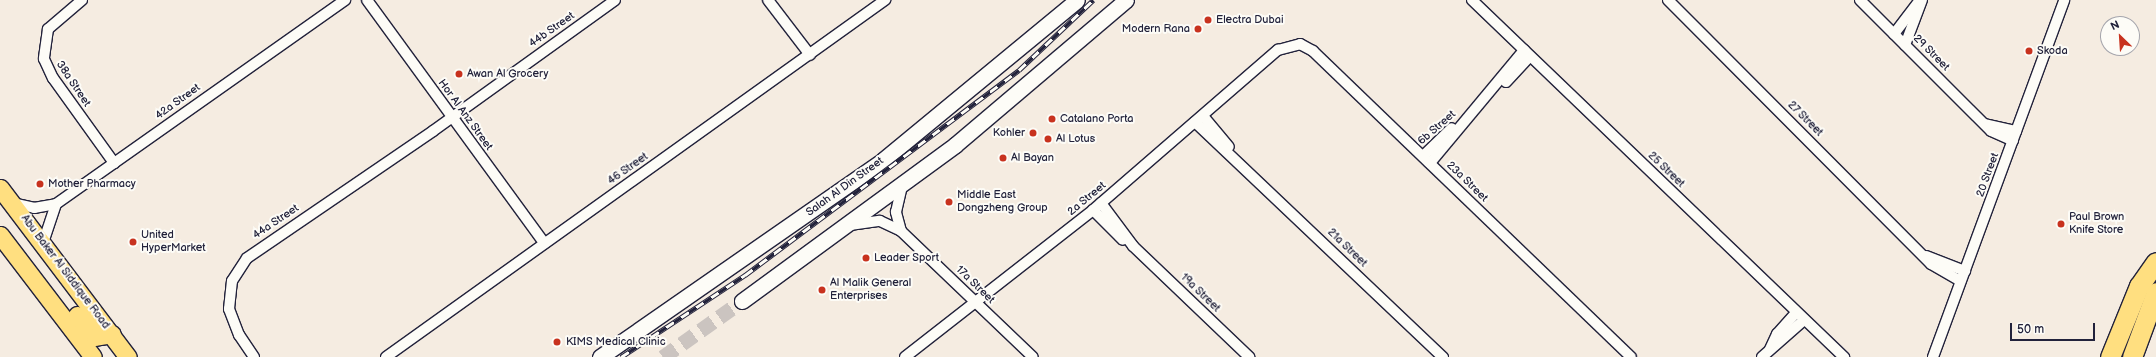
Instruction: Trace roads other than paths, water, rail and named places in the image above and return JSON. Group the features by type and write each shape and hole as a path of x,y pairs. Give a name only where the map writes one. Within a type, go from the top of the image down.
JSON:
{"highway":[{"path":"2110,357 2140,286 2156,262"},
{"path":"2132,357 2156,292"}],"main road":[{"name":"Salah Al Din Street","path":"600,357 883,160 1077,0"},
{"path":"742,301 903,184 1005,105 1126,0"},
{"name":"Abu Baker Al Siddique Road","path":"0,188 128,357"},
{"path":"0,235 93,357"},
{"path":"34,278 61,294 92,335 103,338 112,334"}],"street":[{"name":"38a Street","path":"82,0 48,29 44,58 53,78 114,163"},
{"name":"42a Street","path":"315,19 335,0"},
{"name":"42a Street","path":"13,204 34,208 56,204 315,19 345,0"},
{"name":"Hor Al Anz Street","path":"367,0 544,243"},
{"name":"44b Street","path":"451,114 615,0"},
{"path":"768,0 810,55"},
{"name":"46 Street","path":"386,357 885,0"},
{"name":"25 Street","path":"1472,0 1844,357"},
{"name":"27 Street","path":"1668,0 1926,256 1935,267 1961,281"},
{"name":"29 Street","path":"1860,0 1996,134 2014,136"},
{"path":"1894,34 1921,0"},
{"path":"1904,45 1921,0"},
{"name":"20 Street","path":"1933,357 2064,0"},
{"name":"23a Street","path":"1278,50 1292,44 1307,46 1631,357"},
{"name":"2a Street","path":"905,357 977,303 1093,210 1278,50"},
{"name":"6b Street","path":"1426,159 1527,53"},
{"name":"44a Street","path":"254,357 232,323 229,309 229,295 238,268 258,249 411,144 451,114"},
{"name":"21a Street","path":"1199,119 1235,157 1443,357"},
{"path":"901,231 896,212 903,184"},
{"name":"19a Street","path":"1101,203 1133,246"},
{"path":"43,243 56,204"},
{"name":"19a Street","path":"1093,210 1133,246 1249,357"},
{"name":"17a Street","path":"845,226 874,221 901,231 1033,357"},
{"name":"27 Street","path":"1926,256 1965,270"},
{"path":"1762,357 1770,349 1777,334 1800,316"}],"tunnel":[{"path":"663,357 742,301"}],"railway":[{"path":"621,357 745,275 1019,70 1093,0"}],"place":[{"name":"Electra Dubai","path":"1208,20"},
{"name":"Modern Rana","path":"1198,29"},
{"name":"Skoda","path":"2029,51"},
{"name":"Awan Al Grocery","path":"459,74"},
{"name":"Catalano Porta","path":"1052,119"},
{"name":"Kohler","path":"1033,133"},
{"name":"Al Lotus","path":"1048,139"},
{"name":"Al Bayan","path":"1003,158"},
{"name":"Mother Pharmacy","path":"40,184"},
{"name":"Middle East Dongzheng Group","path":"949,202"},
{"name":"Paul Brown Knife Store","path":"2061,224"},
{"name":"United HyperMarket","path":"133,242"},
{"name":"Leader Sport","path":"866,258"},
{"name":"Al Malik General Enterprises","path":"822,290"},
{"name":"KIMS Medical Clinic","path":"557,342"}]}
